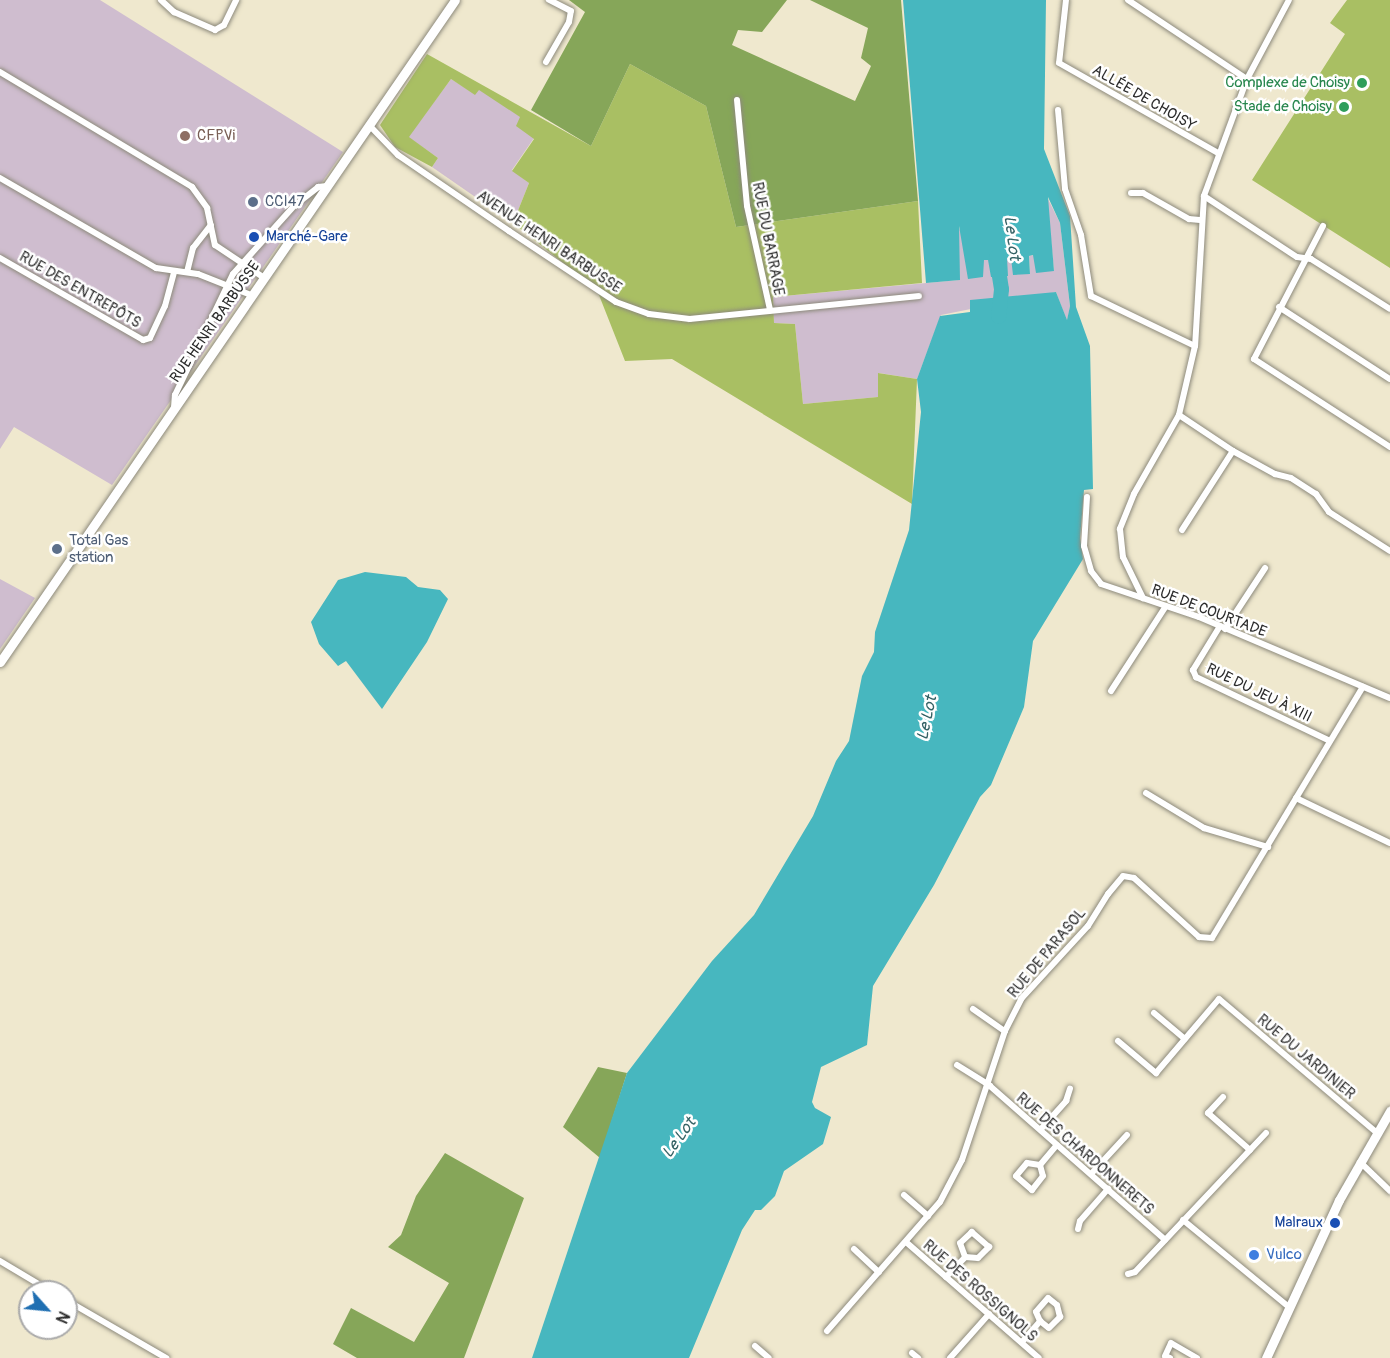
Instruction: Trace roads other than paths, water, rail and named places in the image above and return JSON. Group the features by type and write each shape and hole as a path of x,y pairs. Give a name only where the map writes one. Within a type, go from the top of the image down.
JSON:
{"main road":[{"name":"RUE HENRI BARBUSSE","path":"0,662 369,125 450,1"},
{"path":"1266,1358 1360,1162 1390,1111"}],"street":[{"path":"161,0 174,12 215,30 224,25 236,0"},
{"path":"546,62 569,22 571,11 549,0"},
{"name":"ALLÉE DE CHOISY","path":"1066,0 1059,63 1218,153"},
{"path":"1128,0 1247,79"},
{"path":"1143,598 1123,557 1120,529 1134,494 1179,415 1195,346 1200,220 1204,196 1247,79 1289,0"},
{"path":"0,72 192,187 207,208 215,245 263,277"},
{"name":"RUE DU BARRAGE","path":"737,100 747,206 770,310"},
{"path":"1058,110 1065,189 1081,235 1091,296 1195,346"},
{"name":"AVENUE HENRI BARBUSSE","path":"369,125 398,154 616,302 649,314 690,319 918,296"},
{"path":"0,178 156,268 187,272 227,284 251,295"},
{"path":"174,408 174,395 227,284 240,263 294,206 318,187 327,186"},
{"path":"1131,193 1143,193 1189,219 1200,220"},
{"path":"1204,196 1303,259 1311,259 1390,309"},
{"path":"187,272 193,248 211,225"},
{"path":"1323,226 1303,259 1302,269 1279,307 1254,359 1390,447"},
{"name":"RUE DES ENTREPÔTS","path":"0,258 143,340 150,338 165,306 174,272"},
{"path":"1279,307 1390,379"},
{"path":"1179,415 1233,451 1292,478 1317,494 1329,512 1390,551"},
{"path":"1182,530 1233,451"},
{"name":"RUE DE COURTADE","path":"1087,497 1084,546 1090,571 1101,584 1223,628 1390,698"},
{"path":"1223,628 1265,568"},
{"path":"1111,691 1166,606"},
{"name":"RUE DU JEU À XIII","path":"1223,628 1193,670 1196,677 1330,741"},
{"name":"RUE DE PARASOL","path":"827,1331 940,1202 962,1160 990,1086 1005,1031 1021,999 1088,926 1123,876 1134,878 1207,940 1216,934 1362,687"},
{"path":"1146,793 1204,828 1268,847"},
{"path":"1296,798 1390,843"},
{"name":"RUE DU JARDINIER","path":"1185,1039 1219,999 1377,1133"},
{"path":"973,1009 1005,1031"},
{"path":"1118,1041 1156,1073 1185,1039 1154,1013"},
{"name":"RUE DES CHARDONNERETS","path":"957,1065 990,1086 1165,1240"},
{"path":"1041,1129 1066,1101 1070,1089"},
{"path":"1223,1097 1208,1113 1250,1150"},
{"path":"1128,1274 1136,1272 1266,1133"},
{"path":"1091,1174 1127,1136"},
{"path":"1040,1165 1058,1144"},
{"path":"1360,1162 1390,1191"},
{"path":"1027,1163 1040,1165 1043,1176 1032,1190 1016,1176 1027,1163"},
{"path":"1078,1229 1080,1221 1108,1189"},
{"path":"904,1195 928,1216"},
{"path":"1183,1220 1289,1307"},
{"path":"946,1276 965,1257 978,1258 989,1247 972,1232 960,1244 965,1257"},
{"name":"RUE DES ROSSIGNOLS","path":"906,1242 1039,1358"},
{"path":"854,1249 879,1272"},
{"path":"0,1261 32,1280"},
{"path":"1048,1298 1057,1305 1060,1317 1049,1328 1040,1321 1036,1312 1048,1298"},
{"path":"78,1307 166,1358"},
{"path":"950,1358 989,1314"},
{"path":"1022,1342 1040,1321"},
{"path":"1170,1358 1165,1356 1171,1343 1197,1358"},
{"path":"755,1346 769,1358"}],"water":[{"path":"903,0 1046,0 1044,149 1070,216 1076,307 1090,346 1093,489 1084,490 1080,538 1083,559 1033,641 1024,707 991,785 980,797 934,885 873,986 867,1045 821,1067 812,1102 815,1108 831,1117 823,1144 784,1171 775,1196 761,1210 755,1210 742,1230 689,1358 532,1358 627,1073 712,961 754,915 813,816 836,761 849,741 862,676 874,652 875,632 909,530 921,412 917,379 940,316 970,312 970,300 1056,292 1067,320 1070,306 1060,223 1048,197 1054,271 1036,273 1033,255 1029,256 1030,274 1013,275 1011,258 1007,258 1008,276 991,277 988,260 984,260 983,277 968,279 959,226 960,280 926,283"},
{"path":"365,572 406,577 418,587 440,590 448,599 427,642 382,709 346,661 338,666 319,644 311,622 338,580"}],"waterway":[{"name":"Le Lot","path":"996,257 1001,289 998,316"}],"place":[{"name":"Complexe de Choisy","path":"1362,83"},
{"name":"Stade de Choisy","path":"1344,107"},
{"name":"CFPVi","path":"185,136"},
{"name":"CCI47","path":"253,202"},
{"name":"Marché-Gare","path":"254,237"},
{"name":"Total Gas station","path":"57,549"},
{"name":"Malraux","path":"1335,1223"},
{"name":"Vulco","path":"1254,1255"}]}
